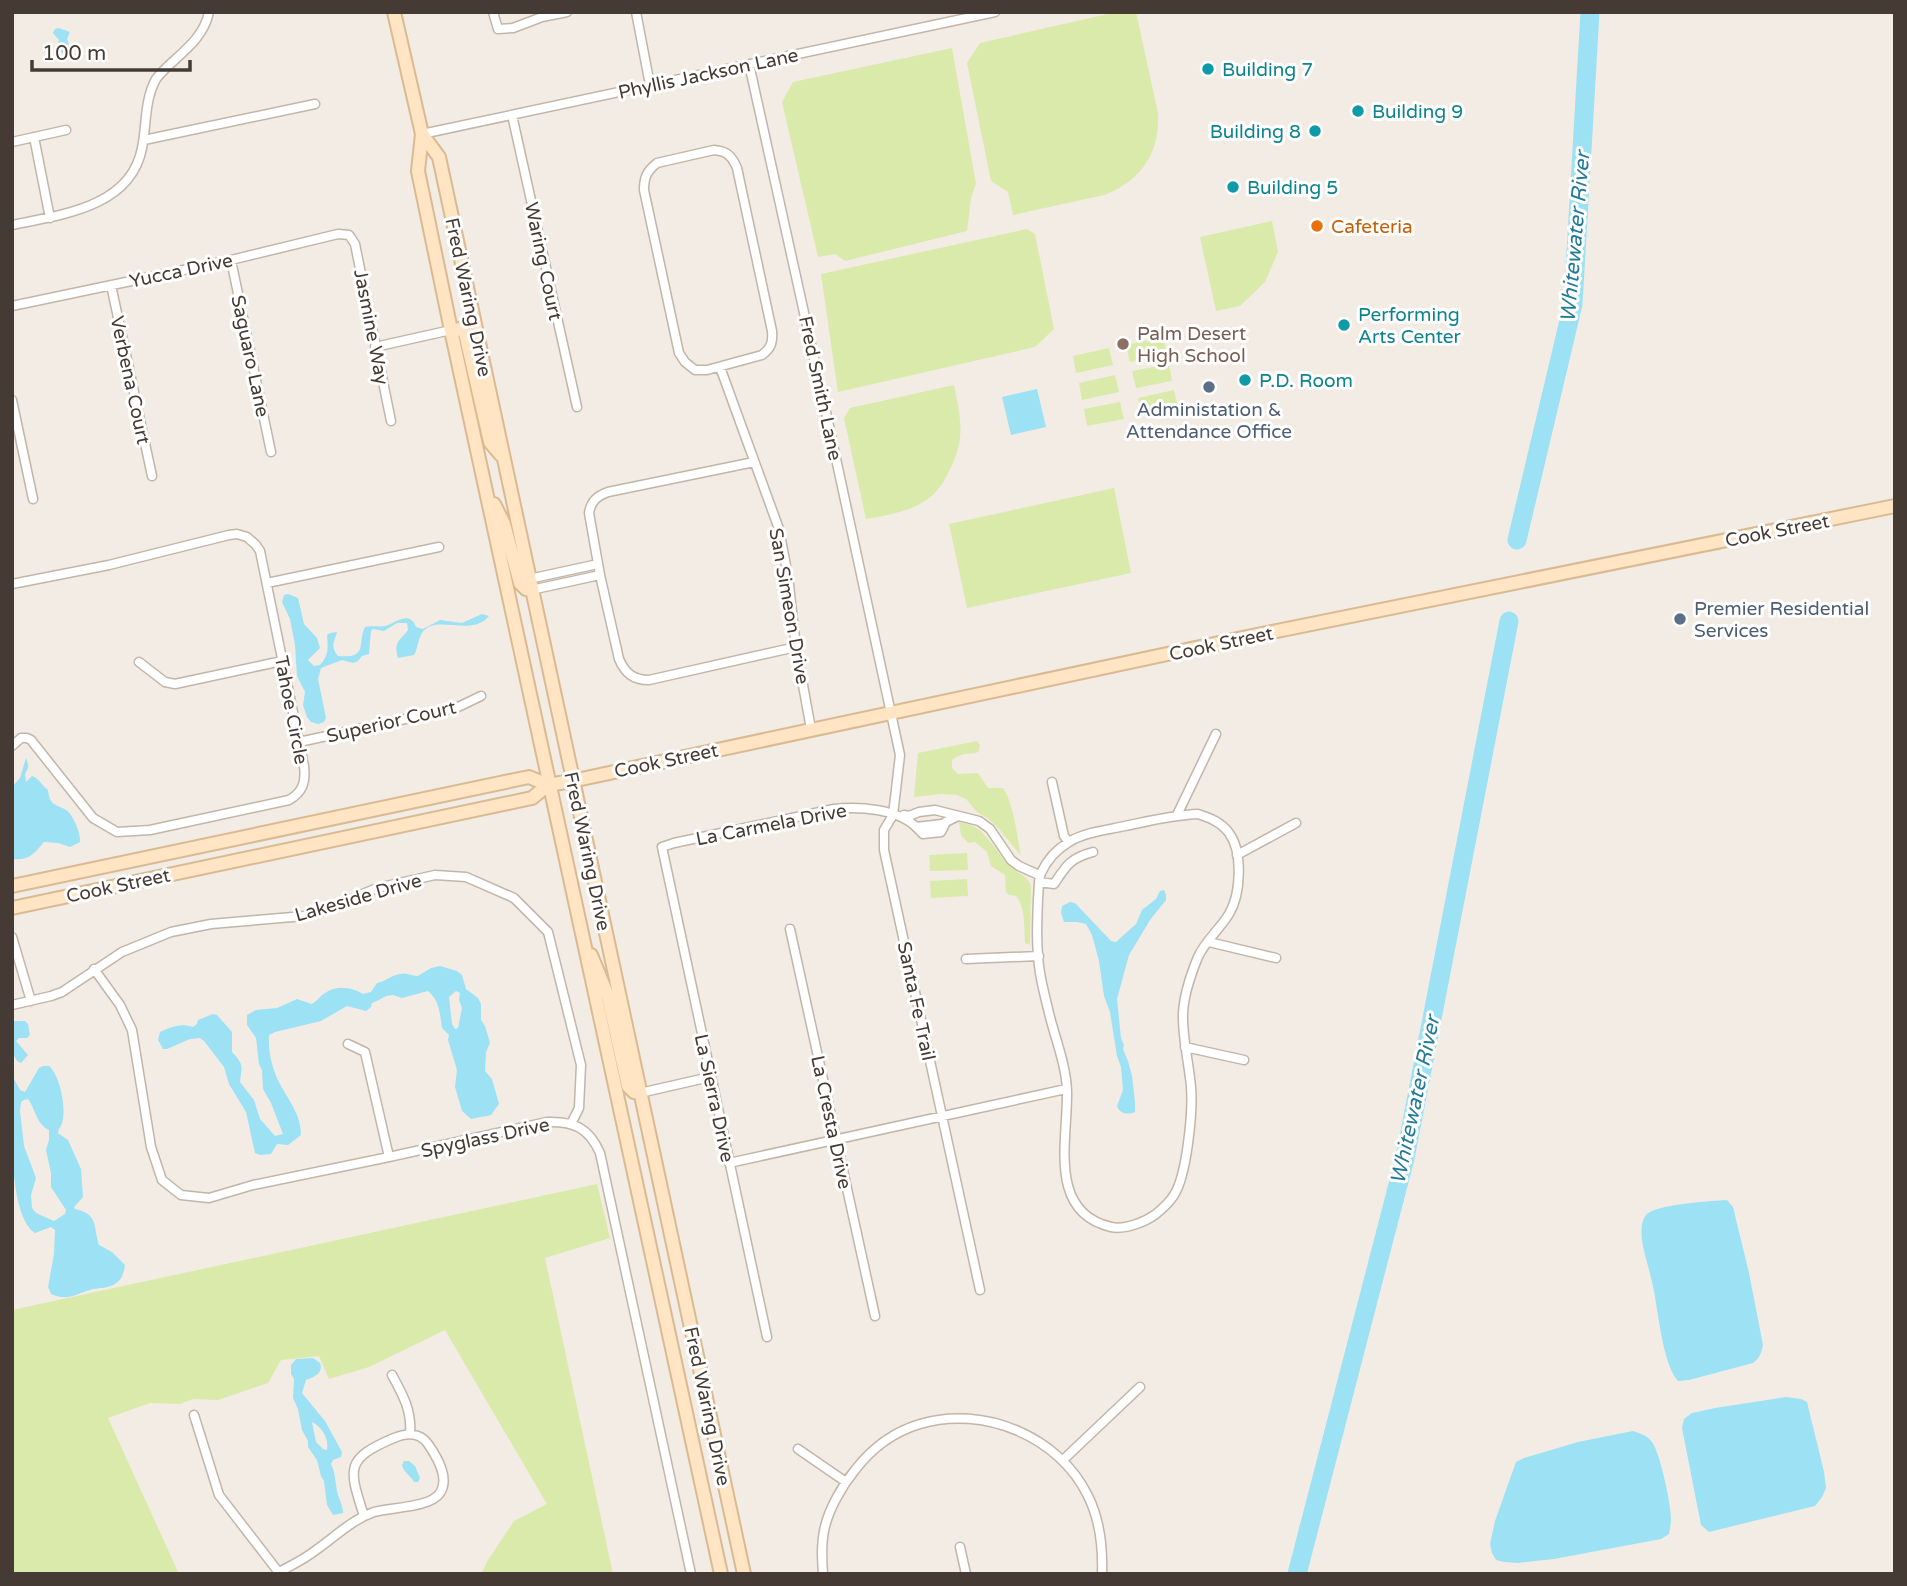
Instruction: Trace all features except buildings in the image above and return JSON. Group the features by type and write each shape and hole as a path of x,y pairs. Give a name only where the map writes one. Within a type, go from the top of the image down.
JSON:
{"main road":[{"name":"Fred Waring Drive","path":"394,12 422,134 418,171 451,331 720,1574"},
{"name":"Fred Waring Drive","path":"422,134 439,157 744,1574"},
{"path":"451,331 461,329 465,333 490,442 504,458"},
{"path":"487,491 504,524 520,583 526,589 530,584"},
{"name":"Cook Street","path":"12,908 532,797 548,785 1247,637 1895,506"},
{"name":"Cook Street","path":"12,886 529,777 548,785"},
{"path":"580,933 608,996 628,1086 634,1092 640,1093"}],"street":[{"path":"12,226 91,207 122,186 140,161 148,100 157,77 196,40 209,12"},
{"path":"493,12 498,29 513,28 567,12"},
{"path":"636,12 650,85"},
{"name":"Phyllis Jackson Lane","path":"422,134 995,12"},
{"name":"Fred Smith Lane","path":"749,64 891,712"},
{"path":"144,140 316,104"},
{"name":"Waring Court","path":"512,114 577,407"},
{"path":"12,142 66,130"},
{"path":"34,137 50,218"},
{"path":"714,150 725,151 733,158 737,168 773,342 769,350 762,355 720,367 695,370 679,353 644,190 644,178 649,169 657,163 714,150"},
{"name":"Yucca Drive","path":"12,306 231,260 338,234 349,234"},
{"name":"Jasmine Way","path":"349,234 355,244 391,421"},
{"name":"Saguaro Lane","path":"231,260 271,452"},
{"name":"Verbena Court","path":"111,285 152,476"},
{"path":"375,348 451,331"},
{"name":"San Simeon Drive","path":"720,367 779,529 811,729"},
{"path":"12,400 33,499"},
{"path":"754,462 608,492 590,505 598,565 619,659 622,667 633,678 649,680 796,647"},
{"name":"Tahoe Circle","path":"12,584 109,565 237,534 247,537 260,551 304,766 304,782 299,793 289,800 150,830 117,832 93,818 31,740 21,737 12,746"},
{"path":"267,583 439,547"},
{"path":"530,584 598,565"},
{"path":"530,584 600,575"},
{"path":"139,662 165,682 175,684 282,661"},
{"name":"Superior Court","path":"299,742 456,708 481,696"},
{"name":"Santa Fe Trail","path":"891,712 900,755 893,815 884,830 884,850 980,1290"},
{"path":"1177,815 1216,734"},
{"path":"1052,782 1064,836 1069,842"},
{"name":"La Carmela Drive","path":"664,860 662,848 674,843 834,809 872,809 908,820 916,827 942,824 958,816"},
{"name":"La Carmela Drive","path":"893,815 909,816 936,810 970,817 990,829 1011,860 1039,879"},
{"path":"1198,814 1216,820 1230,833 1237,855 1239,880 1235,901 1229,914 1199,954 1188,984 1183,1013 1192,1100 1181,1181 1174,1195 1161,1210 1148,1220 1129,1226 1112,1228 1095,1222 1073,1202 1068,1186 1065,1163 1065,1071 1040,972 1039,879 1048,860 1069,842 1081,836 1177,815 1198,814"},
{"path":"1237,855 1296,823"},
{"path":"1039,879 1054,884 1071,861 1093,852"},
{"name":"La Sierra Drive","path":"664,860 767,1337"},
{"name":"Lakeside Drive","path":"12,1005 62,992 122,951 171,932 211,924 304,916 377,888 435,875 466,877 514,898 548,932 581,1065 579,1108 571,1124"},
{"name":"La Cresta Drive","path":"790,929 875,1316"},
{"path":"12,937 31,1002"},
{"path":"1209,942 1276,958"},
{"path":"966,959 1039,956"},
{"name":"Spyglass Drive","path":"94,969 127,1016 132,1030 151,1147 162,1180 181,1195 209,1198 253,1185 547,1122 563,1121 586,1131 600,1153 691,1574"},
{"path":"348,1044 365,1052 389,1157"},
{"path":"1185,1047 1244,1060"},
{"path":"640,1093 710,1077"},
{"path":"729,1163 1066,1089"},
{"path":"392,1375 408,1406 410,1434"},
{"path":"1063,1460 1140,1387"},
{"path":"194,1415 219,1495 280,1573 364,1516 433,1500 443,1487 441,1468 424,1439 418,1435 401,1435 365,1453 355,1464 353,1479 364,1516"},
{"path":"823,1574 824,1528 846,1482 867,1454 883,1442 919,1424 961,1418 1014,1429 1041,1443 1063,1460 1087,1493 1095,1512 1102,1548 1102,1574"},
{"path":"798,1449 846,1482"},
{"path":"960,1547 966,1574"}],"green space":[{"path":"1117,12 1136,12 1158,113 1156,141 1152,153 1146,164 1128,182 1104,195 1013,215 1008,192 991,181 967,63 980,43"},
{"path":"952,48 976,184 971,198 967,231 845,261 835,254 818,257 782,102 793,82"},
{"path":"1272,221 1278,252 1265,282 1240,306 1216,311 1200,237"},
{"path":"1027,229 1035,234 1054,329 1035,347 838,392 821,274"},
{"path":"1163,337 1167,354 1130,362 1126,345"},
{"path":"1109,348 1113,365 1076,373 1073,356"},
{"path":"1169,364 1172,381 1136,388 1132,371"},
{"path":"1115,375 1119,392 1082,400 1079,383"},
{"path":"954,385 960,422 959,443 943,483 918,505 866,519 844,418 850,408"},
{"path":"1174,390 1178,407 1141,415 1138,398"},
{"path":"1120,402 1124,419 1087,426 1084,409"},
{"path":"1114,488 1131,573 967,608 949,524"},
{"path":"977,741 980,745 979,751 956,757 952,760 952,768 958,774 978,773 988,788 1003,788 1012,812 1021,856 999,829 977,812 966,799 957,795 941,794 914,797 918,753"},
{"path":"959,822 969,824 983,833 1005,861 1029,882 1030,945 1025,943 1021,907 1016,896 1006,892 1005,875 991,866 987,852 975,842 968,843 961,835"},
{"path":"967,853 968,870 930,871 929,855"},
{"path":"967,879 968,896 931,898 930,881"},
{"path":"597,1184 610,1238 545,1258 613,1574 481,1574 514,1521 547,1504 445,1330 369,1367 329,1379 319,1356 281,1360 268,1383 218,1400 193,1399 180,1404 150,1403 108,1418 179,1574 12,1574 12,1310"}],"water":[{"path":"59,28 70,32 67,39 70,49 68,52 57,50 59,40 53,33"},
{"path":"1037,389 1046,427 1011,435 1002,397"},
{"path":"284,595 298,598 304,624 317,638 320,648 308,660 314,666 320,665 325,658 328,648 327,635 330,633 337,632 333,647 338,656 348,656 354,655 360,649 365,627 386,626 407,618 416,627 423,629 440,620 462,623 482,614 489,616 473,625 428,627 421,635 414,655 398,658 397,645 408,630 407,623 397,623 384,631 373,629 369,654 353,663 342,660 321,668 318,679 326,718 318,724 307,717 303,705 305,692 297,676 290,619 282,602"},
{"path":"26,758 26,782 32,776 37,778 48,790 51,802 69,812 76,824 80,842 70,847 44,842 27,857 12,859 12,787 20,778"},
{"path":"1164,890 1166,900 1150,920 1129,955 1117,999 1121,1038 1132,1076 1135,1102 1135,1112 1124,1113 1117,1106 1123,1090 1121,1067 1092,935 1086,924 1064,922 1062,906 1075,903 1111,941 1116,942 1136,924 1142,910"},
{"path":"440,966 457,971 462,975 466,989 478,998 481,1004 481,1020 490,1043 486,1052 485,1071 492,1079 499,1104 491,1115 471,1119 462,1111 455,1087 457,1070 449,1035 442,1028 437,1004 428,991 402,998 386,996 372,1003 366,1011 347,1006 321,1021 269,1035 273,1066 297,1115 301,1135 288,1145 277,1144 271,1154 255,1153 246,1112 229,1084 224,1067 204,1041 200,1038 190,1039 163,1049 158,1040 160,1032 172,1027 193,1027 198,1020 217,1015 232,1032 232,1052 241,1066 240,1082 254,1100 260,1119 275,1136 283,1134 263,1089 256,1038 247,1025 247,1015 256,1010 277,1008 297,999 312,1004 323,994 339,988 349,988 363,994 371,992 377,983 394,976 405,973 418,976","holes":["456,991 460,993 462,1008 458,1028 455,1029 449,997"]},
{"path":"12,1021 25,1021 28,1024 30,1035 16,1041 28,1055 21,1063 12,1052"},
{"path":"49,1066 57,1078 63,1106 62,1123 58,1133 68,1140 81,1169 83,1197 74,1207 92,1218 99,1245 112,1252 125,1265 121,1278 115,1284 68,1297 51,1294 48,1287 55,1230 51,1227 35,1233 26,1222 19,1205 15,1184 12,1075 20,1090 25,1092 39,1068","holes":["28,1099 39,1120 49,1130 46,1150 51,1187 66,1210 65,1214 54,1221 36,1213 32,1208 31,1195 36,1178 24,1146 20,1111 21,1102"]},
{"path":"1727,1200 1733,1207 1749,1273 1762,1350 1753,1363 1678,1381 1664,1349 1643,1245 1643,1222 1647,1214 1662,1208"},
{"path":"313,1358 321,1366 315,1376 306,1380 302,1393 325,1421 342,1452 341,1457 333,1460 331,1464 343,1513 333,1515 327,1505 324,1481 317,1460 308,1447 302,1430 293,1398 294,1379 291,1365 296,1359","holes":["312,1422 326,1437 327,1450 316,1442"]},
{"path":"1786,1397 1807,1402 1824,1472 1826,1488 1822,1497 1815,1506 1709,1532 1701,1525 1682,1428 1684,1419 1692,1413 1715,1408"},
{"path":"1633,1431 1644,1435 1655,1448 1671,1511 1669,1534 1661,1539 1554,1559 1518,1563 1496,1560 1490,1544 1495,1521 1516,1462 1578,1442"},
{"path":"404,1461 415,1466 420,1478 418,1482 414,1482 404,1470"}],"waterway":[{"name":"Whitewater River","path":"1517,540 1573,304 1590,12"},
{"name":"Whitewater River","path":"1297,1574 1405,1158 1509,621"}],"place":[{"name":"Building 7","path":"1208,69"},
{"name":"Building 9","path":"1358,111"},
{"name":"Building 8","path":"1315,131"},
{"name":"Building 5","path":"1233,187"},
{"name":"Cafeteria","path":"1317,226"},
{"name":"Performing Arts Center","path":"1344,325"},
{"name":"Palm Desert High School","path":"1123,344"},
{"name":"P.D. Room","path":"1245,380"},
{"name":"Administation & Attendance Office","path":"1209,387"},
{"name":"Premier Residential Services","path":"1680,619"}]}
